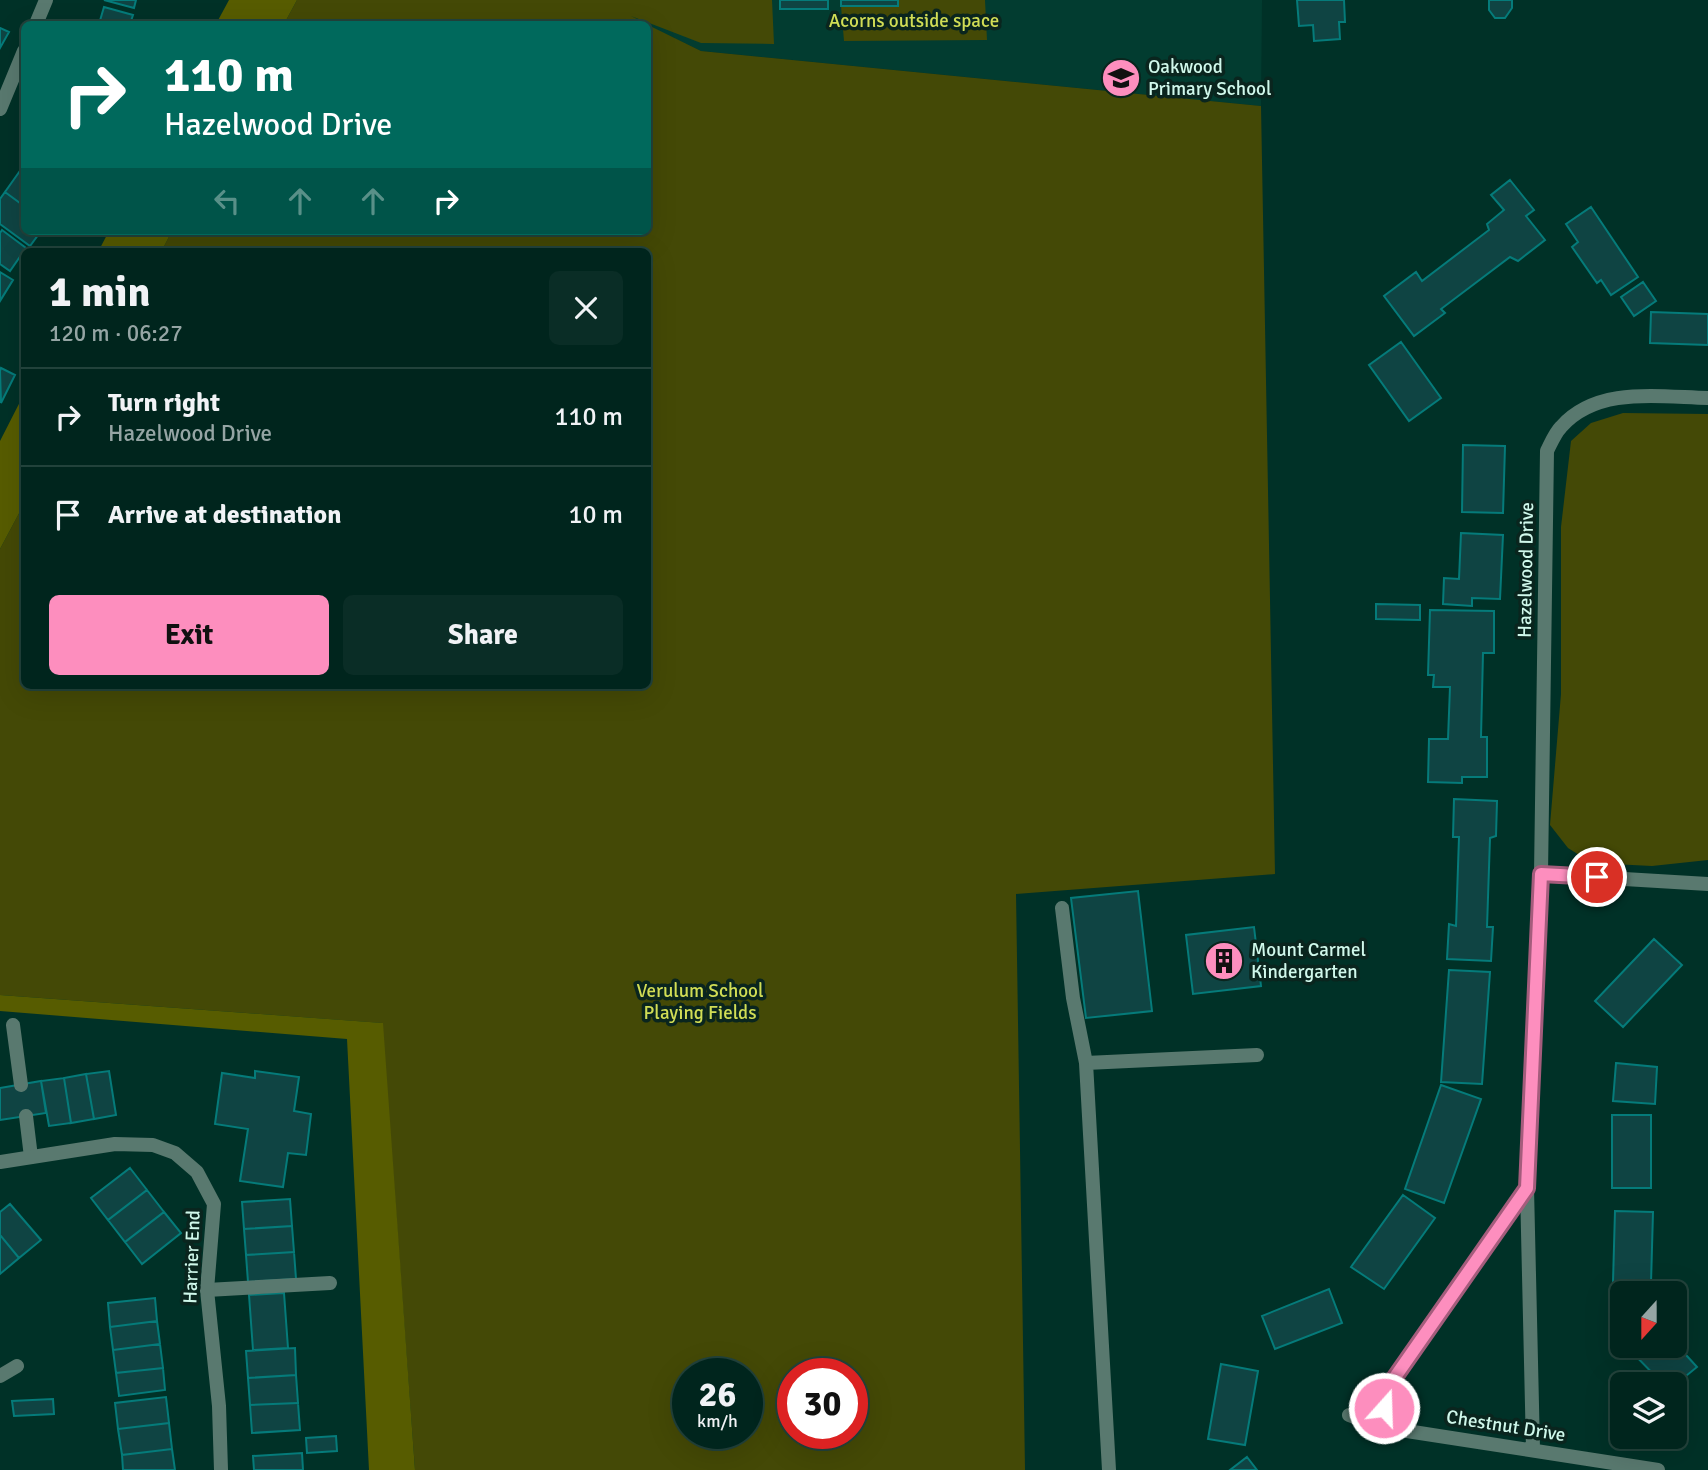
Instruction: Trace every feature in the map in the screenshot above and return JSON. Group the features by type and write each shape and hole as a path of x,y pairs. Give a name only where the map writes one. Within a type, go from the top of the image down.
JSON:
{"street":[{"path":"37,21 46,0"},
{"path":"0,110 21,58"},
{"name":"Hazelwood Drive","path":"1533,1449 1527,1188 1541,874 1547,451 1561,427 1589,404 1631,396 1708,398"},
{"path":"1541,874 1708,884"},
{"path":"1062,908 1073,998 1086,1063 1109,1470"},
{"path":"13,1026 22,1085"},
{"path":"1086,1063 1257,1055"},
{"path":"26,1116 31,1157"},
{"name":"Harrier End","path":"0,1162 115,1143 153,1145 175,1153 197,1172 214,1204 207,1290 219,1406 220,1470"},
{"path":"1381,1427 1386,1390 1527,1188"},
{"path":"207,1290 330,1283"},
{"path":"0,1376 17,1366"},
{"name":"Chestnut Drive","path":"1349,1415 1381,1427 1658,1470"}],"shaded area":[{"path":"229,0 297,0 286,21 218,21"},
{"name":"Oakwood Primary School","path":"594,0 1262,0 1261,106 701,51 651,27 651,21 638,21"},
{"path":"107,235 170,235 163,248 100,248"},
{"path":"21,400 21,510 0,549 0,441"},
{"path":"0,995 383,1023 415,1470 369,1470 347,1039 0,1011"}],"green space":[{"path":"297,0 772,0 774,44 701,43 651,24 651,21 631,16 641,21 286,21"},
{"name":"Acorns outside space","path":"898,0 985,0 987,40 844,41 841,6 897,6"},
{"name":"Verulum School Playing Fields","path":"651,26 701,51 1261,106 1275,874 1016,894 1025,1470 415,1470 382,1023 0,995 0,549 21,510 21,689 651,689 651,248 163,248 170,235 651,235"},
{"path":"1623,413 1708,414 1708,860 1652,866 1592,863 1568,848 1550,825 1561,694 1561,527 1571,441 1591,423"}],"building":[{"path":"104,0 136,0 134,8"},
{"path":"780,0 828,0 828,9 780,9"},
{"path":"841,0 898,0 898,6 841,6"},
{"path":"1297,0 1344,0 1345,22 1339,22 1340,39 1314,41 1313,25 1299,26"},
{"path":"1489,0 1512,0 1512,8 1505,18 1495,18 1489,10"},
{"path":"104,7 133,15 131,21 100,21"},
{"path":"0,28 9,32 0,48"},
{"path":"21,169 21,204 5,192"},
{"path":"1510,180 1534,210 1526,216 1545,240 1518,261 1510,257 1441,309 1445,313 1414,336 1384,296 1416,272 1422,281 1489,230 1487,224 1504,210 1491,195"},
{"path":"5,192 21,204 21,235 38,235 30,246 0,224 0,199"},
{"path":"1591,207 1638,277 1611,295 1601,280 1597,283 1572,247 1578,242 1566,224"},
{"path":"2,230 26,248 21,248 21,255 10,271 0,264"},
{"path":"0,272 13,280 0,301"},
{"path":"1643,282 1656,301 1634,316 1621,297"},
{"path":"1651,312 1708,314 1708,345 1650,343"},
{"path":"1401,342 1441,398 1409,421 1369,365"},
{"path":"1,368 15,375 1,403 0,371"},
{"path":"1463,445 1505,446 1503,513 1462,512"},
{"path":"1461,533 1503,535 1500,599 1472,598 1472,606 1443,604 1444,578 1459,579"},
{"path":"1376,604 1420,605 1420,620 1376,619"},
{"path":"1430,610 1494,611 1494,653 1483,653 1481,737 1487,737 1487,777 1462,777 1462,783 1428,782 1429,739 1448,739 1450,687 1433,687 1434,675 1428,675"},
{"path":"1454,799 1497,801 1496,836 1490,838 1487,927 1493,927 1491,961 1447,959 1449,924 1456,926 1459,837 1453,837"},
{"path":"1138,891 1152,1011 1086,1018 1071,898"},
{"name":"Mount Carmel Kindergarten","path":"1254,927 1261,986 1193,994 1186,935"},
{"path":"1654,939 1682,965 1623,1027 1595,1001"},
{"path":"1449,970 1490,972 1482,1084 1441,1082"},
{"path":"1616,1063 1657,1067 1655,1104 1613,1101"},
{"path":"109,1071 116,1115 94,1119 86,1074"},
{"path":"255,1071 299,1077 294,1111 311,1114 306,1155 288,1153 283,1187 240,1181 248,1129 215,1124 222,1073 255,1078"},
{"path":"86,1074 94,1119 71,1123 64,1078"},
{"path":"64,1078 71,1123 49,1126 41,1081"},
{"path":"41,1081 46,1113 0,1120 0,1088"},
{"path":"1441,1085 1481,1099 1444,1203 1405,1189"},
{"path":"1612,1115 1651,1115 1651,1188 1612,1188"},
{"path":"130,1168 147,1190 108,1220 91,1198"},
{"path":"147,1190 164,1212 125,1242 108,1220"},
{"path":"1403,1195 1435,1218 1384,1289 1351,1267"},
{"path":"290,1199 292,1226 244,1229 242,1202"},
{"path":"10,1204 41,1240 19,1258 0,1235 0,1212"},
{"path":"1615,1211 1653,1212 1651,1281 1613,1281"},
{"path":"164,1212 181,1233 142,1264 125,1242"},
{"path":"292,1226 294,1252 246,1255 244,1229"},
{"path":"0,1235 19,1258 0,1274"},
{"path":"294,1252 296,1279 248,1282 246,1255"},
{"path":"1329,1289 1342,1323 1275,1349 1262,1316"},
{"path":"284,1293 288,1348 253,1350 249,1295"},
{"path":"155,1298 157,1321 110,1327 108,1303"},
{"path":"157,1321 160,1344 113,1350 110,1327"},
{"path":"160,1344 163,1368 116,1373 113,1350"},
{"path":"295,1348 296,1375 248,1378 246,1351"},
{"path":"1687,1356 1697,1367 1687,1375 1687,1372 1651,1372 1638,1358"},
{"path":"1221,1364 1258,1371 1245,1445 1208,1439"},
{"path":"163,1368 165,1390 119,1396 116,1373"},
{"path":"296,1375 298,1403 250,1405 248,1378"},
{"path":"166,1397 169,1423 118,1429 115,1403"},
{"path":"53,1399 54,1414 14,1416 12,1401"},
{"path":"298,1403 300,1430 252,1433 250,1405"},
{"path":"169,1423 172,1449 122,1455 118,1429"},
{"path":"336,1436 337,1451 307,1453 306,1438"},
{"path":"172,1449 175,1470 123,1470 122,1455"},
{"path":"302,1453 303,1470 254,1470 253,1456"},
{"path":"1247,1457 1257,1470 1230,1470"}],"place":[{"name":"Oakwood Primary School","path":"1121,78"},
{"name":"Mount Carmel Kindergarten","path":"1224,961"}],"route":[{"path":"1384,1408 1386,1390 1527,1188 1541,874 1597,877"}]}
